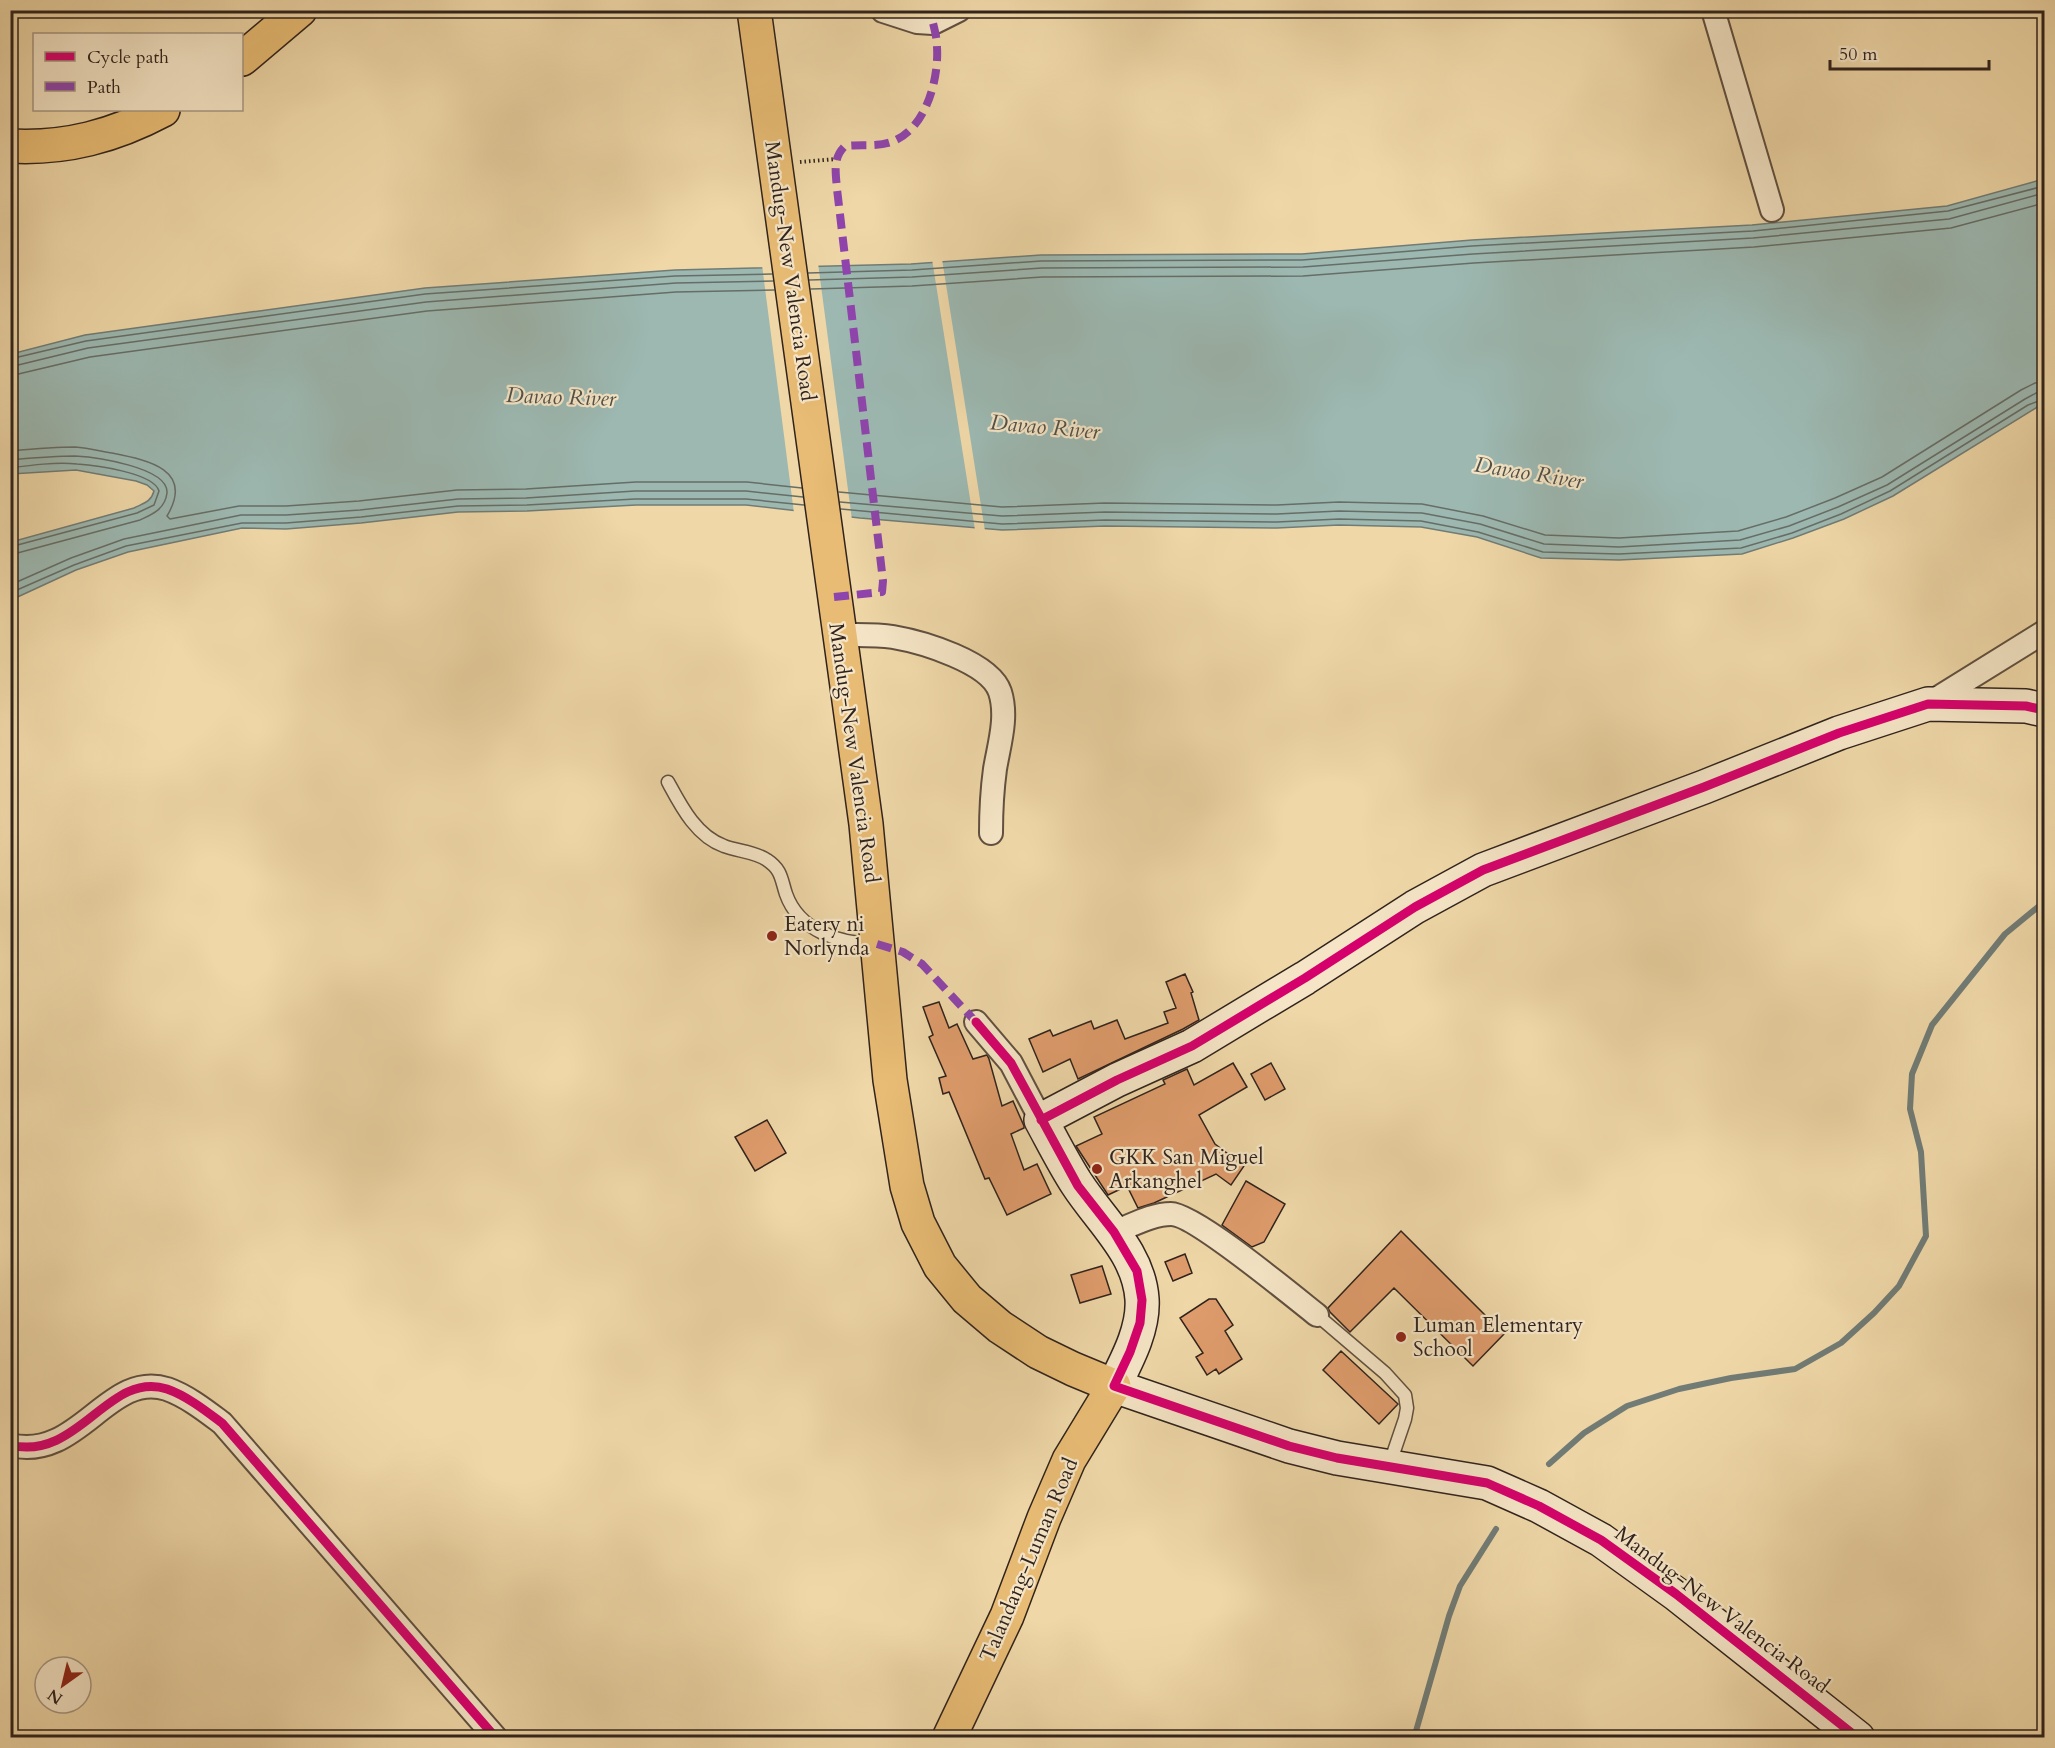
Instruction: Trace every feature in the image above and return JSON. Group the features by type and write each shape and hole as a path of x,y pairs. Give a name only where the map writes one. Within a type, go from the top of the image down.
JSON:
{"main road":[{"path":"243,58 300,10"},
{"name":"Mandug-New Valencia Road","path":"754,10 866,824 890,1080 907,1186 918,1223 940,1266 967,1299 1000,1327 1038,1352 1114,1386"},
{"path":"10,146 34,148 66,145 99,137 142,121 161,111"},
{"name":"Talandang-Luman Road","path":"949,1737 1007,1616 1065,1469 1114,1386"}],"street":[{"path":"883,11 917,22 933,23 959,10"},
{"path":"1713,10 1772,210"},
{"path":"1041,1120 1117,1080 1192,1046 1305,978 1415,907 1483,870 1704,788 1839,733 1928,704 2044,633"},
{"path":"839,635 869,634 939,650 967,662 988,676 1000,691 1002,732 991,802 991,833"},
{"path":"1928,704 2026,706 2044,710"},
{"path":"976,1022 1011,1063 1078,1186 1114,1232 1137,1271 1142,1300 1140,1323 1130,1352 1114,1386"},
{"path":"1114,1232 1155,1217 1170,1214 1182,1216 1209,1233 1317,1315"},
{"path":"10,1445 41,1446 73,1433 130,1389 145,1386 167,1389 186,1398 222,1423 496,1737"},
{"name":"Mandug-New Valencia Road","path":"1114,1386 1289,1446 1337,1458 1487,1483 1563,1517 1601,1540 1676,1594 1858,1737"}],"lane":[{"path":"668,782 684,813 701,830 720,845 766,858 781,873 786,894 795,912 810,926 833,938 854,944 877,944"},
{"path":"1317,1315 1391,1379 1405,1395 1407,1408 1405,1419 1388,1467"}],"path":[{"path":"776,164 836,159"}],"water":[{"name":"Davao River","path":"2044,179 2044,403 1893,496 1844,519 1742,554 1619,560 1541,558 1477,537 1421,527 1105,526 1002,530 860,518 746,505 636,505 458,512 286,529 242,528 128,552 76,570 11,600 11,542 134,508 149,500 153,495 154,491 147,485 136,481 76,470 11,474 11,354 85,335 425,288 675,270 911,264 1041,255 1302,254 1472,240 1752,225 1947,206"}],"pier":[{"path":"932,259 942,259 985,531 975,530"},
{"path":"818,263 852,520 794,513 762,265"}],"building":[{"path":"1185,974 1193,992 1191,993 1199,1020 1078,1079 1070,1059 1043,1072 1029,1039 1050,1030 1053,1036 1091,1021 1094,1029 1117,1020 1125,1039 1168,1023 1164,1012 1176,1008 1166,982"},
{"path":"939,1002 949,1028 957,1024 973,1059 987,1055 1002,1106 1013,1101 1024,1126 1011,1134 1024,1170 1037,1164 1051,1194 1007,1215 989,1178 985,1179 949,1092 943,1094 939,1078 946,1076 929,1037 933,1035 923,1007"},
{"path":"1233,1063 1247,1087 1199,1115 1215,1144 1244,1166 1231,1185 1216,1174 1154,1203 1138,1208 1127,1186 1108,1195 1076,1146 1102,1134 1094,1117 1165,1084 1163,1080 1187,1069 1194,1085"},
{"path":"1271,1063 1285,1089 1265,1100 1251,1074"},
{"path":"767,1120 786,1153 755,1171 735,1137"},
{"path":"1246,1181 1285,1204 1264,1242 1252,1247 1222,1225"},
{"path":"1401,1231 1504,1334 1473,1366 1394,1288 1350,1332 1330,1312 1328,1308"},
{"path":"1185,1254 1192,1273 1173,1281 1165,1262"},
{"path":"1102,1266 1111,1294 1080,1303 1071,1275"},
{"path":"1209,1299 1216,1299 1233,1325 1225,1331 1242,1359 1219,1374 1216,1369 1207,1375 1196,1357 1203,1353 1180,1318"},
{"path":"1341,1351 1398,1404 1379,1424 1323,1370"}],"waterway":[{"path":"1549,1464 1584,1433 1627,1406 1679,1389 1731,1378 1795,1369 1841,1343 1899,1286 1926,1236 1921,1152 1910,1109 1912,1074 1932,1025 2005,934 2044,902"},
{"path":"1414,1738 1449,1616 1460,1586 1496,1529"}],"marked path":[{"path":"834,597 882,592 883,581 837,189 836,161 845,146 886,144 903,136 913,127 928,102 936,74 937,44 933,23"},
{"path":"877,944 903,952 922,964 976,1022"}],"cycle path":[{"path":"1041,1120 1117,1080 1192,1046 1305,978 1415,907 1483,870 1704,787 1839,733 1928,704 2026,706 2044,710"},
{"path":"976,1022 1011,1063 1078,1186 1114,1232 1137,1271 1142,1300 1140,1323 1130,1352 1114,1386 1289,1446 1337,1458 1487,1483 1539,1506 1601,1540 1676,1594 1858,1738"},
{"path":"10,1445 34,1447 55,1441 127,1392 146,1387 167,1389 189,1400 222,1423 496,1738"}],"place":[{"name":"Eatery ni Norlynda","path":"772,936"},
{"name":"GKK San Miguel Arkanghel","path":"1097,1169"},
{"name":"Luman Elementary School","path":"1401,1337"}]}
